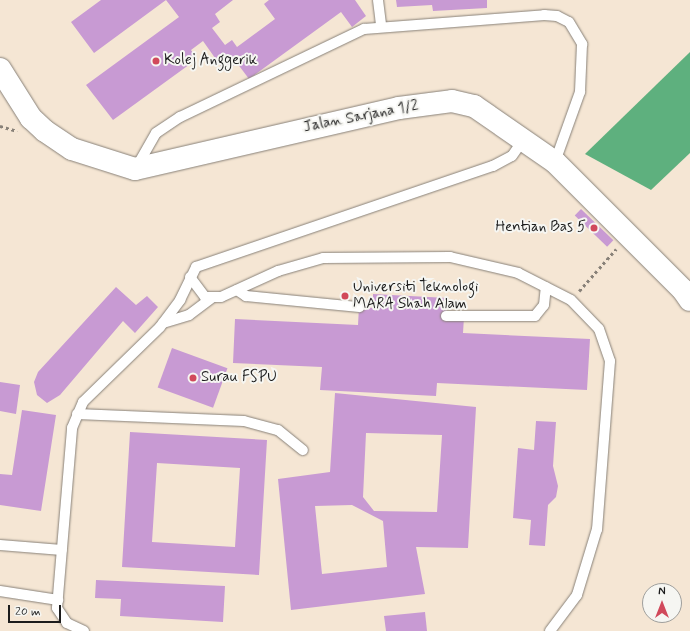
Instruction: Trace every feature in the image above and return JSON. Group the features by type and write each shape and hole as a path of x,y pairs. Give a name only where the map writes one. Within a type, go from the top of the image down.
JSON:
{"street":[{"path":"0,69 31,118 46,131 72,149 135,169"},
{"name":"Jalan Sarjana 1/2","path":"135,169 357,116 452,101 474,106 555,162 690,300"}],"lane":[{"path":"378,0 381,25"},
{"path":"135,169 156,133 180,117 364,29 381,25 544,15 557,16 569,22 582,44 583,61 580,92 555,162"},
{"path":"84,631 59,615 58,600 72,428 83,402 163,323 180,300 196,267 493,166 512,156 523,140"},
{"path":"190,277 205,297 213,297 237,290 278,271 323,258 383,256 450,257 518,273 571,300 599,329 610,361 597,529 577,595 550,631"},
{"path":"446,316 535,316 544,305 546,287"},
{"path":"237,290 246,296 359,307"},
{"path":"163,323 189,315 213,297"},
{"path":"77,414 244,421 278,430 303,450"},
{"path":"0,545 62,550"},
{"path":"0,591 58,600"}],"path":[{"path":"0,126 18,132"},
{"path":"571,300 628,235"}],"green space":[{"path":"690,52 690,153 651,190 585,154"}],"building":[{"path":"101,0 166,0 94,53 71,22"},
{"name":"Kolej Anggerik","path":"166,0 233,0 215,14 220,22 212,28 225,45 232,40 237,47 275,19 264,4 269,0 355,0 366,16 352,27 341,12 249,79 237,63 225,72 203,41 191,50 197,59 113,120 86,85 179,17"},
{"path":"396,0 487,0 487,8 433,11 432,5 397,7"},
{"name":"Hentian Bas 5","path":"581,209 613,240 607,247 575,215"},
{"path":"116,287 136,305 147,296 158,307 135,333 123,321 60,395 47,403 37,395 34,382 38,372"},
{"path":"373,294 447,298 446,316 464,317 463,333 590,339 587,390 437,383 436,396 320,390 322,367 233,363 235,319 358,325 359,307 373,308"},
{"name":"Surau FSPU","path":"172,348 227,368 213,408 158,387"},
{"path":"0,382 20,385 16,414 0,411"},
{"path":"335,393 476,407 468,548 416,547 425,594 291,610 278,479 330,472","holes":["366,433 442,435 437,512 374,511 363,497","352,505 383,521 387,567 322,574 315,506"]},
{"path":"22,410 56,415 41,511 0,505 0,474 12,475"},
{"path":"536,421 556,422 553,466 558,486 556,497 548,505 545,546 529,545 531,520 513,518 518,448 534,450"},
{"path":"130,432 267,440 259,575 122,567","holes":["157,463 240,468 235,547 152,542"]},
{"path":"96,580 225,586 223,622 120,616 121,599 95,598"},
{"path":"425,612 427,631 386,631 384,616"}],"place":[{"name":"Kolej Anggerik","path":"156,61"},
{"name":"Hentian Bas 5","path":"594,228"},
{"name":"Universiti Teknologi MARA Shah Alam","path":"345,296"},
{"name":"Surau FSPU","path":"193,378"}]}
